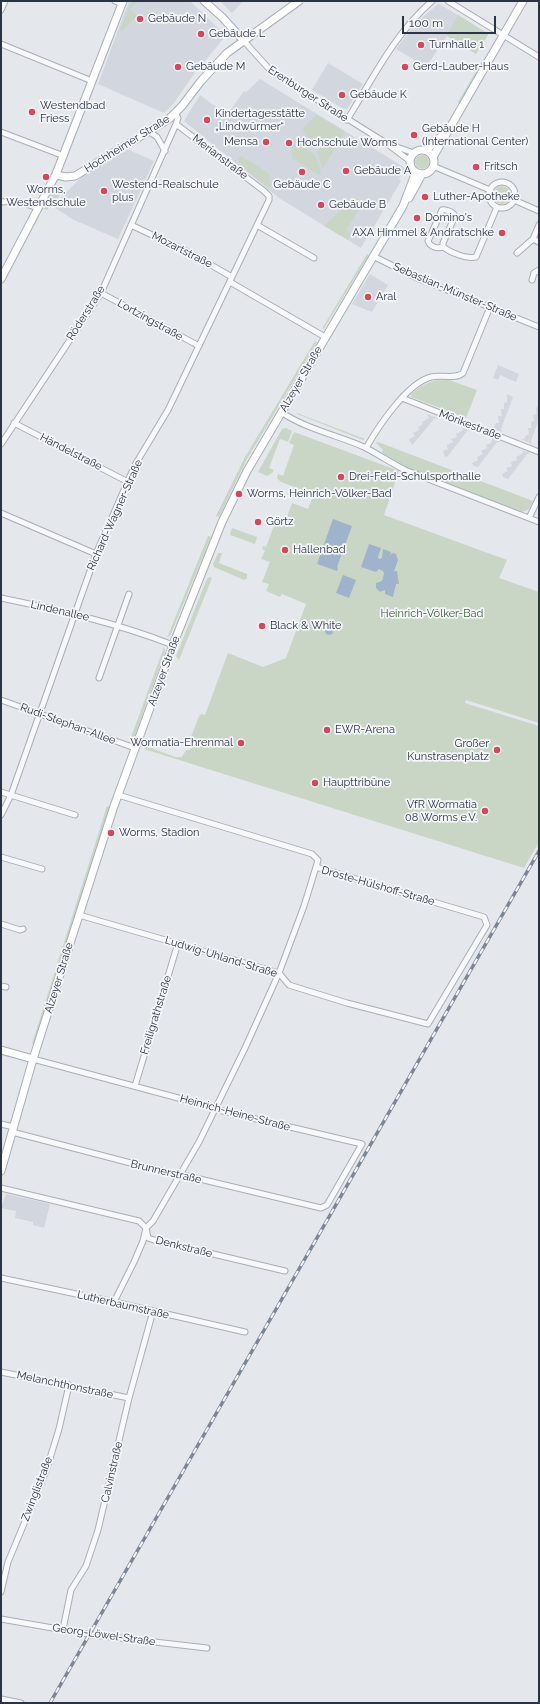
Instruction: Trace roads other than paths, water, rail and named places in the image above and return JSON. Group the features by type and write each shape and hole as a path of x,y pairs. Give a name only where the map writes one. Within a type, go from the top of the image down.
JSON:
{"street":[{"path":"1,10 5,1"},
{"name":"Erenburger Straße","path":"204,1 222,17 271,71 347,120 386,143 410,161"},
{"name":"Hochheimer Straße","path":"56,174 66,177 75,176 175,113 218,61 243,40 299,1"},
{"path":"347,120 401,32 414,17 432,1"},
{"path":"448,1 539,57"},
{"path":"490,190 433,166 433,157 523,1"},
{"path":"1,279 64,156 120,2"},
{"path":"1,44 92,82"},
{"name":"Röderstraße","path":"1,444 101,293 165,151 178,118 175,113"},
{"name":"Merianstraße","path":"176,124 264,191"},
{"path":"422,174 414,170 412,167 410,161 414,153 420,150 426,150 448,130"},
{"path":"148,131 161,141 165,151"},
{"path":"1,132 64,156"},
{"name":"Erenburger Straße","path":"386,143 414,153"},
{"path":"426,150 433,157"},
{"name":"Alzeyer Straße","path":"1,1170 34,1059 118,795 173,645 222,522 238,486 372,256 413,192 422,174 428,172 433,166"},
{"name":"Alzeyer Straße","path":"403,206 414,177 414,170"},
{"path":"498,183 506,183 513,188 515,192 514,200 506,208 497,207 490,199 490,190 498,183"},
{"name":"Richard-Wagner-Straße","path":"1,815 11,795 96,554 135,465 168,410 270,200 269,196 264,191"},
{"path":"514,200 539,211"},
{"path":"1,202 17,201 38,208"},
{"path":"443,247 443,243 455,216 452,212 445,209 440,213 428,241 430,245 435,247 443,247 471,258 476,257 497,207"},
{"name":"Mozartstraße","path":"131,225 190,253 325,337"},
{"path":"257,225 314,258"},
{"path":"517,253 533,239 539,225"},
{"path":"533,239 539,242"},
{"name":"Sebastian-Münster-Straße","path":"372,256 417,278 539,327"},
{"path":"532,280 534,273 539,271"},
{"name":"Lortzingstraße","path":"101,293 199,346"},
{"path":"366,448 376,431 412,386 426,378 441,375 459,376 463,373 490,307"},
{"name":"Mörikestraße","path":"402,398 539,452"},
{"path":"281,412 296,422 366,448 390,463 405,470 539,522"},
{"name":"Händelstraße","path":"14,423 128,482"},
{"path":"529,518 539,497"},
{"path":"1,513 96,554"},
{"path":"99,678 130,594"},
{"name":"Lindenallee","path":"1,598 75,614 118,626 173,645"},
{"name":"Rudi-Stephan-Allee","path":"1,700 135,748"},
{"path":"1,792 75,815"},
{"name":"Droste-Hülshoff-Straße","path":"118,795 312,854 318,860 316,867 484,917 487,923 486,928 452,983"},
{"path":"1,857 42,869"},
{"path":"114,1302 134,1262 143,1241 146,1228 153,1221 199,1142 245,1048 279,973 304,906 316,867"},
{"name":"Ludwig-Uhland-Straße","path":"79,915 279,973 289,985 347,1003 428,1024 452,983"},
{"path":"1,924 20,930 23,929"},
{"name":"Freiligrathstraße","path":"135,1086 178,943"},
{"path":"1,1050 34,1059"},
{"name":"Heinrich-Heine-Straße","path":"34,1059 208,1106 214,1110 362,1144 327,1205 321,1208"},
{"name":"Brunnerstraße","path":"1,1124 13,1130 169,1173 179,1174 321,1208"},
{"name":"Denkstraße","path":"1,1188 139,1221 146,1228 148,1238 285,1271"},
{"name":"Lutherbaumstraße","path":"1,1278 245,1332"},
{"name":"Calvinstraße","path":"63,1629 71,1590 86,1566 98,1530 129,1398 153,1311"},
{"name":"Melanchthonstraße","path":"1,1372 129,1398"},
{"name":"Zwinglistraße","path":"1,1592 8,1562 46,1471 59,1429 69,1385"},
{"name":"Georg-Löwel-Straße","path":"1,1619 93,1635 207,1648"},
{"path":"1,1699 21,1703"}],"water":[{"path":"333,519 352,526 337,567 337,571 317,564"},
{"path":"369,544 381,548 378,557 379,559 382,558 383,549 391,552 390,556 392,553 396,554 398,560 394,571 397,571 399,584 396,584 393,597 385,594 385,590 380,592 376,588 376,583 382,581 384,574 383,571 379,569 376,572 361,567"},
{"path":"343,575 356,580 349,598 336,593"},
{"path":"330,622 334,623 338,629 332,630 333,633 330,635 326,634 323,626"}],"railway":[{"path":"50,1703 539,851"}],"place":[{"name":"Gebäude N","path":"140,19"},
{"name":"Gebäude L","path":"201,34"},
{"name":"Turnhalle 1","path":"421,45"},
{"name":"Gebäude M","path":"178,67"},
{"name":"Gerd-Lauber-Haus","path":"405,67"},
{"name":"Gebäude K","path":"342,95"},
{"name":"Westendbad Friess","path":"32,112"},
{"name":"Kindertagesstätte „Lindwürmer“","path":"207,120"},
{"name":"Gebäude H (International Center)","path":"414,135"},
{"name":"Mensa","path":"266,142"},
{"name":"Hochschule Worms","path":"289,143"},
{"name":"Fritsch","path":"476,167"},
{"name":"Gebäude A","path":"346,171"},
{"name":"Gebäude C","path":"302,172"},
{"name":"Worms, Westendschule","path":"46,177"},
{"name":"Westend-Realschule plus","path":"104,191"},
{"name":"Luther-Apotheke","path":"425,197"},
{"name":"Gebäude B","path":"321,205"},
{"name":"Domino's","path":"417,218"},
{"name":"AXA Himmel & Andratschke","path":"502,233"},
{"name":"Aral","path":"368,297"},
{"name":"Drei-Feld-Schulsporthalle","path":"341,477"},
{"name":"Worms, Heinrich-Völker-Bad","path":"239,494"},
{"name":"Görtz","path":"258,522"},
{"name":"Hallenbad","path":"285,550"},
{"name":"Black & White","path":"262,626"},
{"name":"EWR-Arena","path":"327,730"},
{"name":"Wormatia-Ehrenmal","path":"241,743"},
{"name":"Großer Kunstrasenplatz","path":"497,750"},
{"name":"Haupttribüne","path":"315,783"},
{"name":"VfR Wormatia 08 Worms e.V.","path":"485,811"},
{"name":"Worms, Stadion","path":"111,833"}],"park label":[{"name":"Heinrich-Völker-Bad","path":"432,614"}]}
